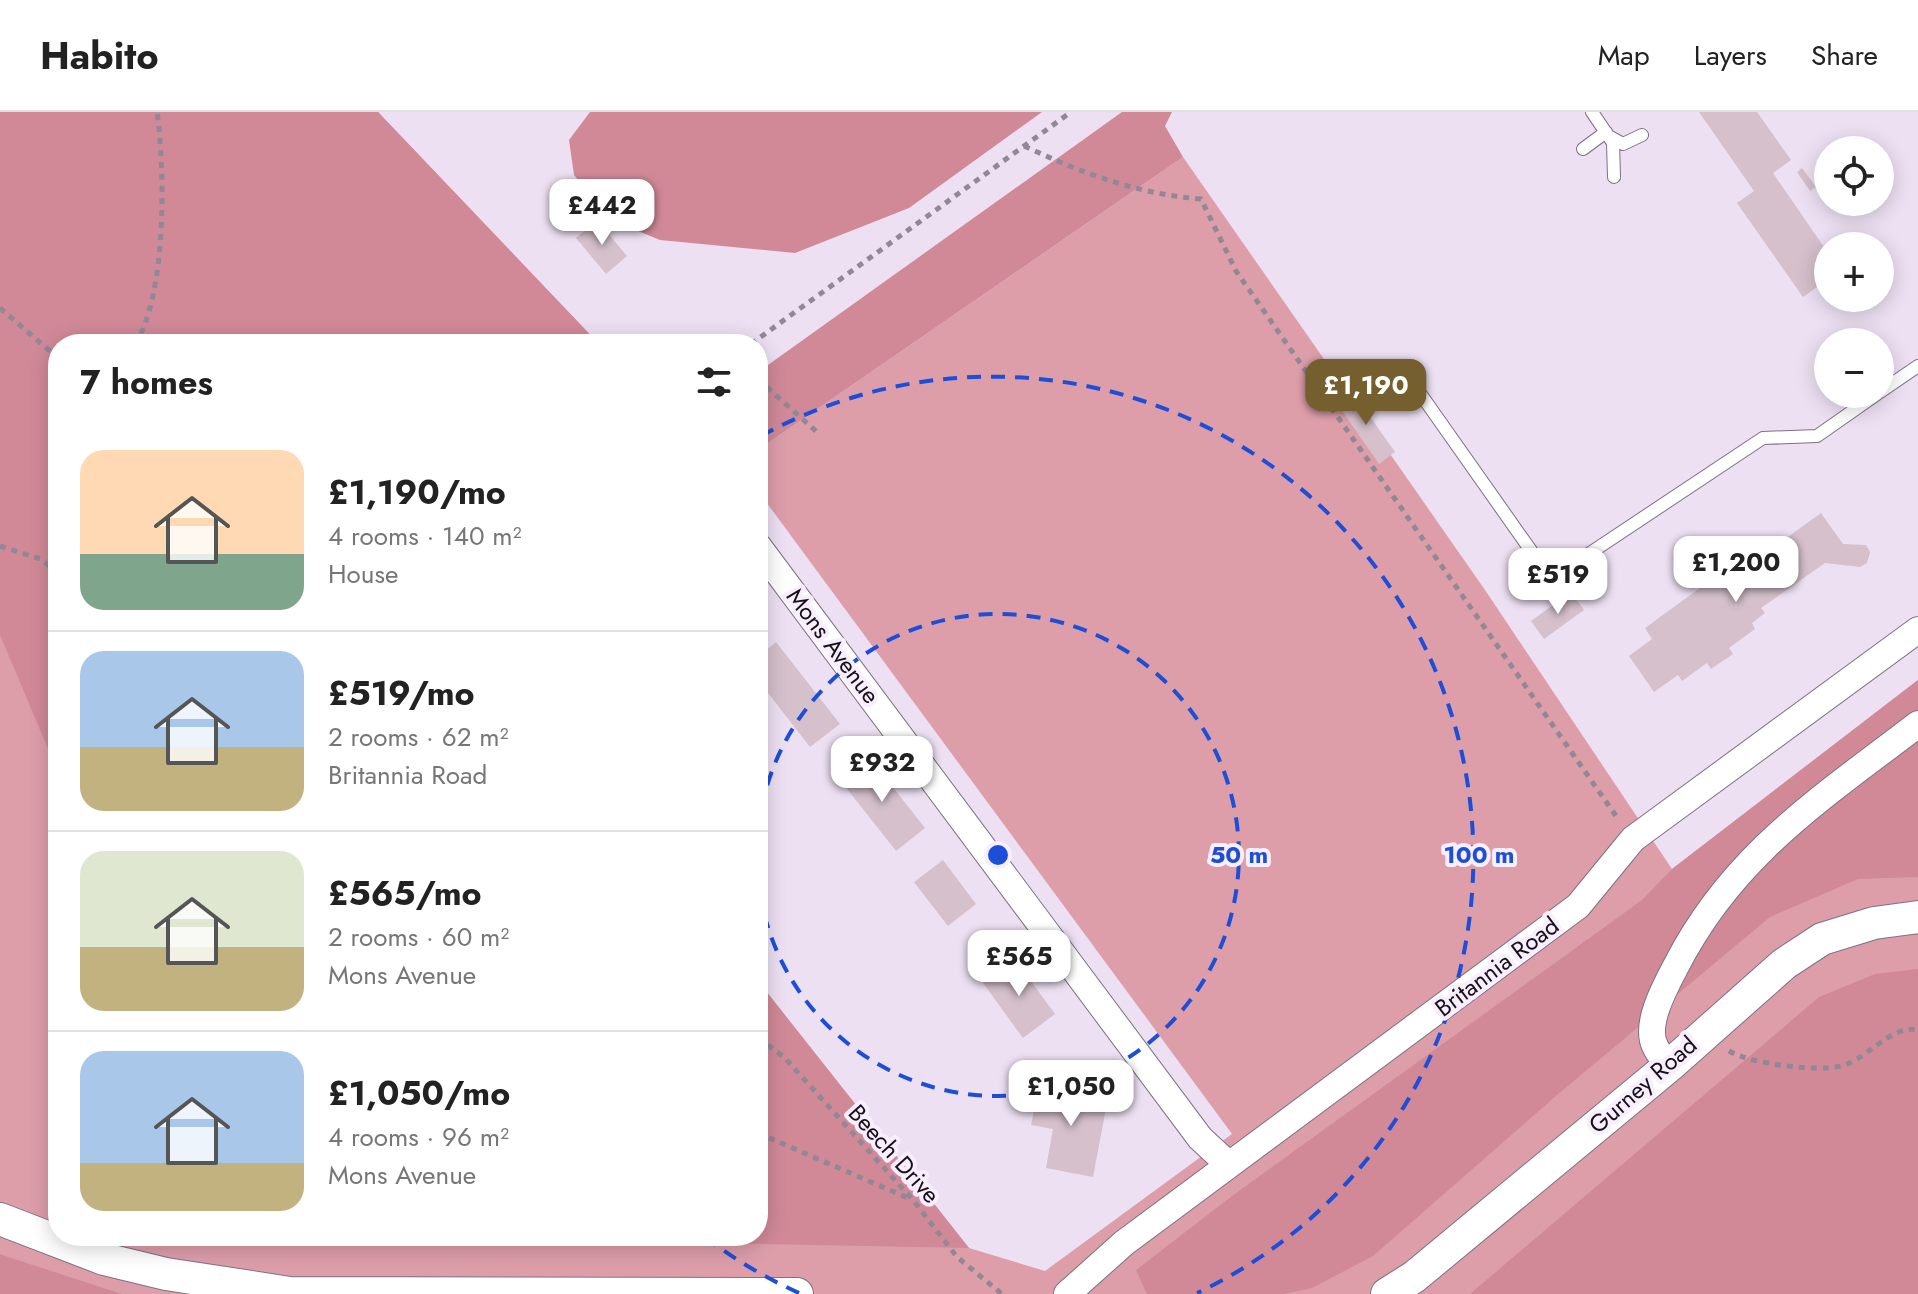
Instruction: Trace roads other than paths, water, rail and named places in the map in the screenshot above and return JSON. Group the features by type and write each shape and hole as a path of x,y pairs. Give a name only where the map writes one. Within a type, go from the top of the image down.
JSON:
{"street":[{"name":"Mons Avenue","path":"768,559 1200,1138 1229,1165"},
{"name":"Britannia Road","path":"1067,1294 1124,1243 1578,906 1633,839 1918,630"},
{"path":"1669,1066 1653,1044 1652,1031 1664,989 1694,930 1721,893 1778,832 1918,724"},
{"name":"Gurney Road","path":"1387,1294 1414,1277 1669,1066 1784,964 1822,939 1874,923 1918,917"},
{"path":"0,1219 48,1237"},
{"path":"70,1246 104,1259 166,1274 290,1293 797,1294"}],"lane":[{"path":"1592,112 1608,135 1623,144 1642,135"},
{"path":"1583,149 1608,135"},
{"path":"1608,135 1614,177"},
{"path":"1894,382 1918,366"},
{"path":"1410,379 1551,579 1763,438 1817,436 1857,408"}]}
